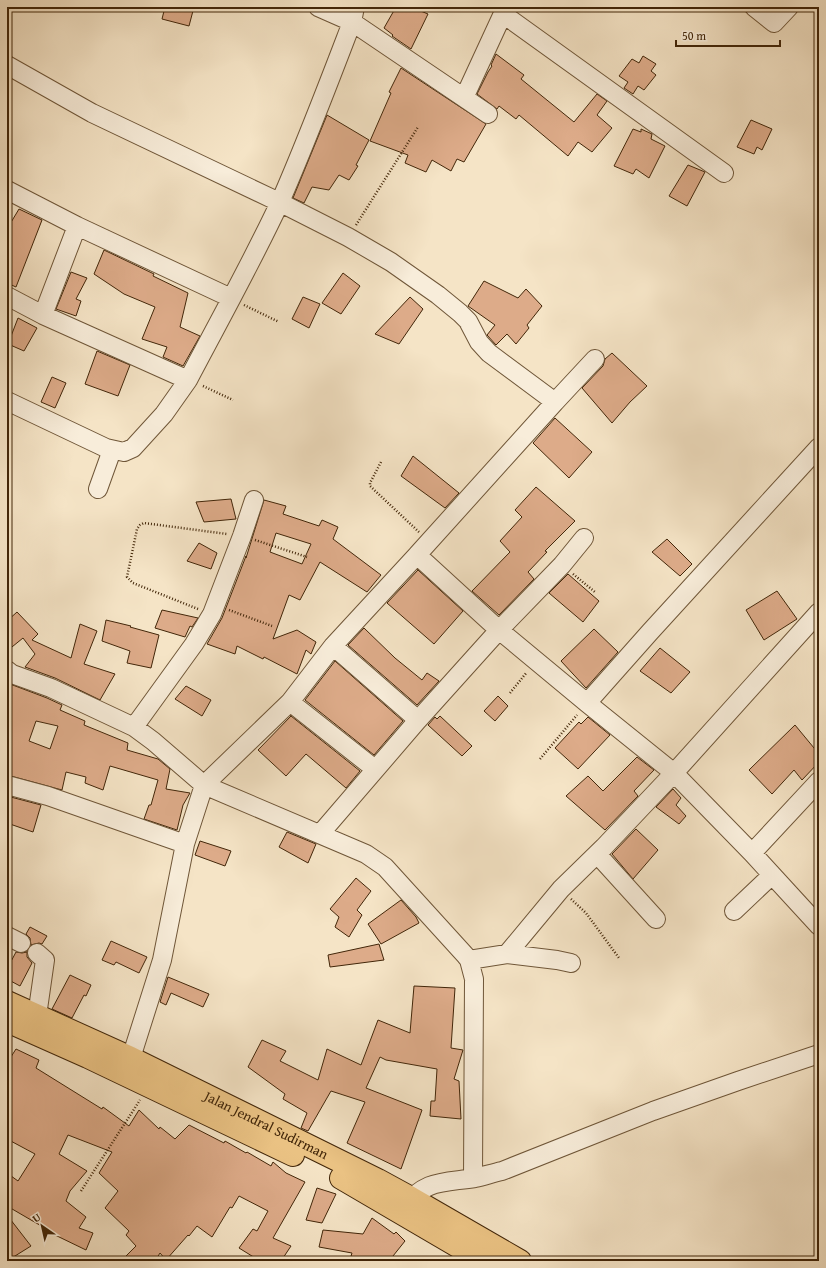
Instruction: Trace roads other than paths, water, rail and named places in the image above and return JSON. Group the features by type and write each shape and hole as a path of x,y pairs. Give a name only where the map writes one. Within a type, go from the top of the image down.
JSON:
{"highway":[{"name":"Jalan Jendral Sudirman","path":"7,1002 131,1058 406,1205 520,1261"},
{"name":"Jalan Jendral Sudirman","path":"7,1021 341,1178 374,1187"},
{"name":"Jalan Jendral Sudirman","path":"406,1205 483,1261"}],"street":[{"path":"318,7 354,14 464,98 488,114"},
{"path":"754,7 774,23 789,7"},
{"path":"464,98 504,10 724,173"},
{"path":"7,401 112,450 124,452 133,448 164,414 188,380 279,202 337,62 354,14"},
{"path":"7,65 92,113 279,202 348,237 392,262 438,295 468,321 479,342 489,354 555,402"},
{"path":"7,190 77,226 231,298"},
{"path":"43,315 77,226"},
{"path":"7,296 43,315 188,380"},
{"path":"131,1058 162,960 185,844 204,785 290,702 333,646 430,542 595,359"},
{"path":"587,703 819,447"},
{"path":"98,489 112,450"},
{"path":"134,727 194,644 214,610 254,500"},
{"path":"320,834 418,720 499,630 562,565 584,538"},
{"path":"417,555 499,630 674,773 752,853 819,926"},
{"path":"507,954 561,889 597,854 674,773 819,612"},
{"path":"333,646 418,720"},
{"path":"7,670 12,674 51,688 134,727 153,741 204,785 366,854 385,867 440,926 469,960 474,979 473,1178"},
{"path":"290,702 375,769"},
{"path":"752,853 819,781"},
{"path":"7,785 48,796 185,844"},
{"path":"597,854 656,919"},
{"path":"734,911 772,875"},
{"path":"37,953 45,960 37,1016"},
{"path":"469,960 507,954 571,963"},
{"path":"406,1205 427,1187 434,1184 450,1180 473,1178 502,1171 653,1111 819,1054"}]}
